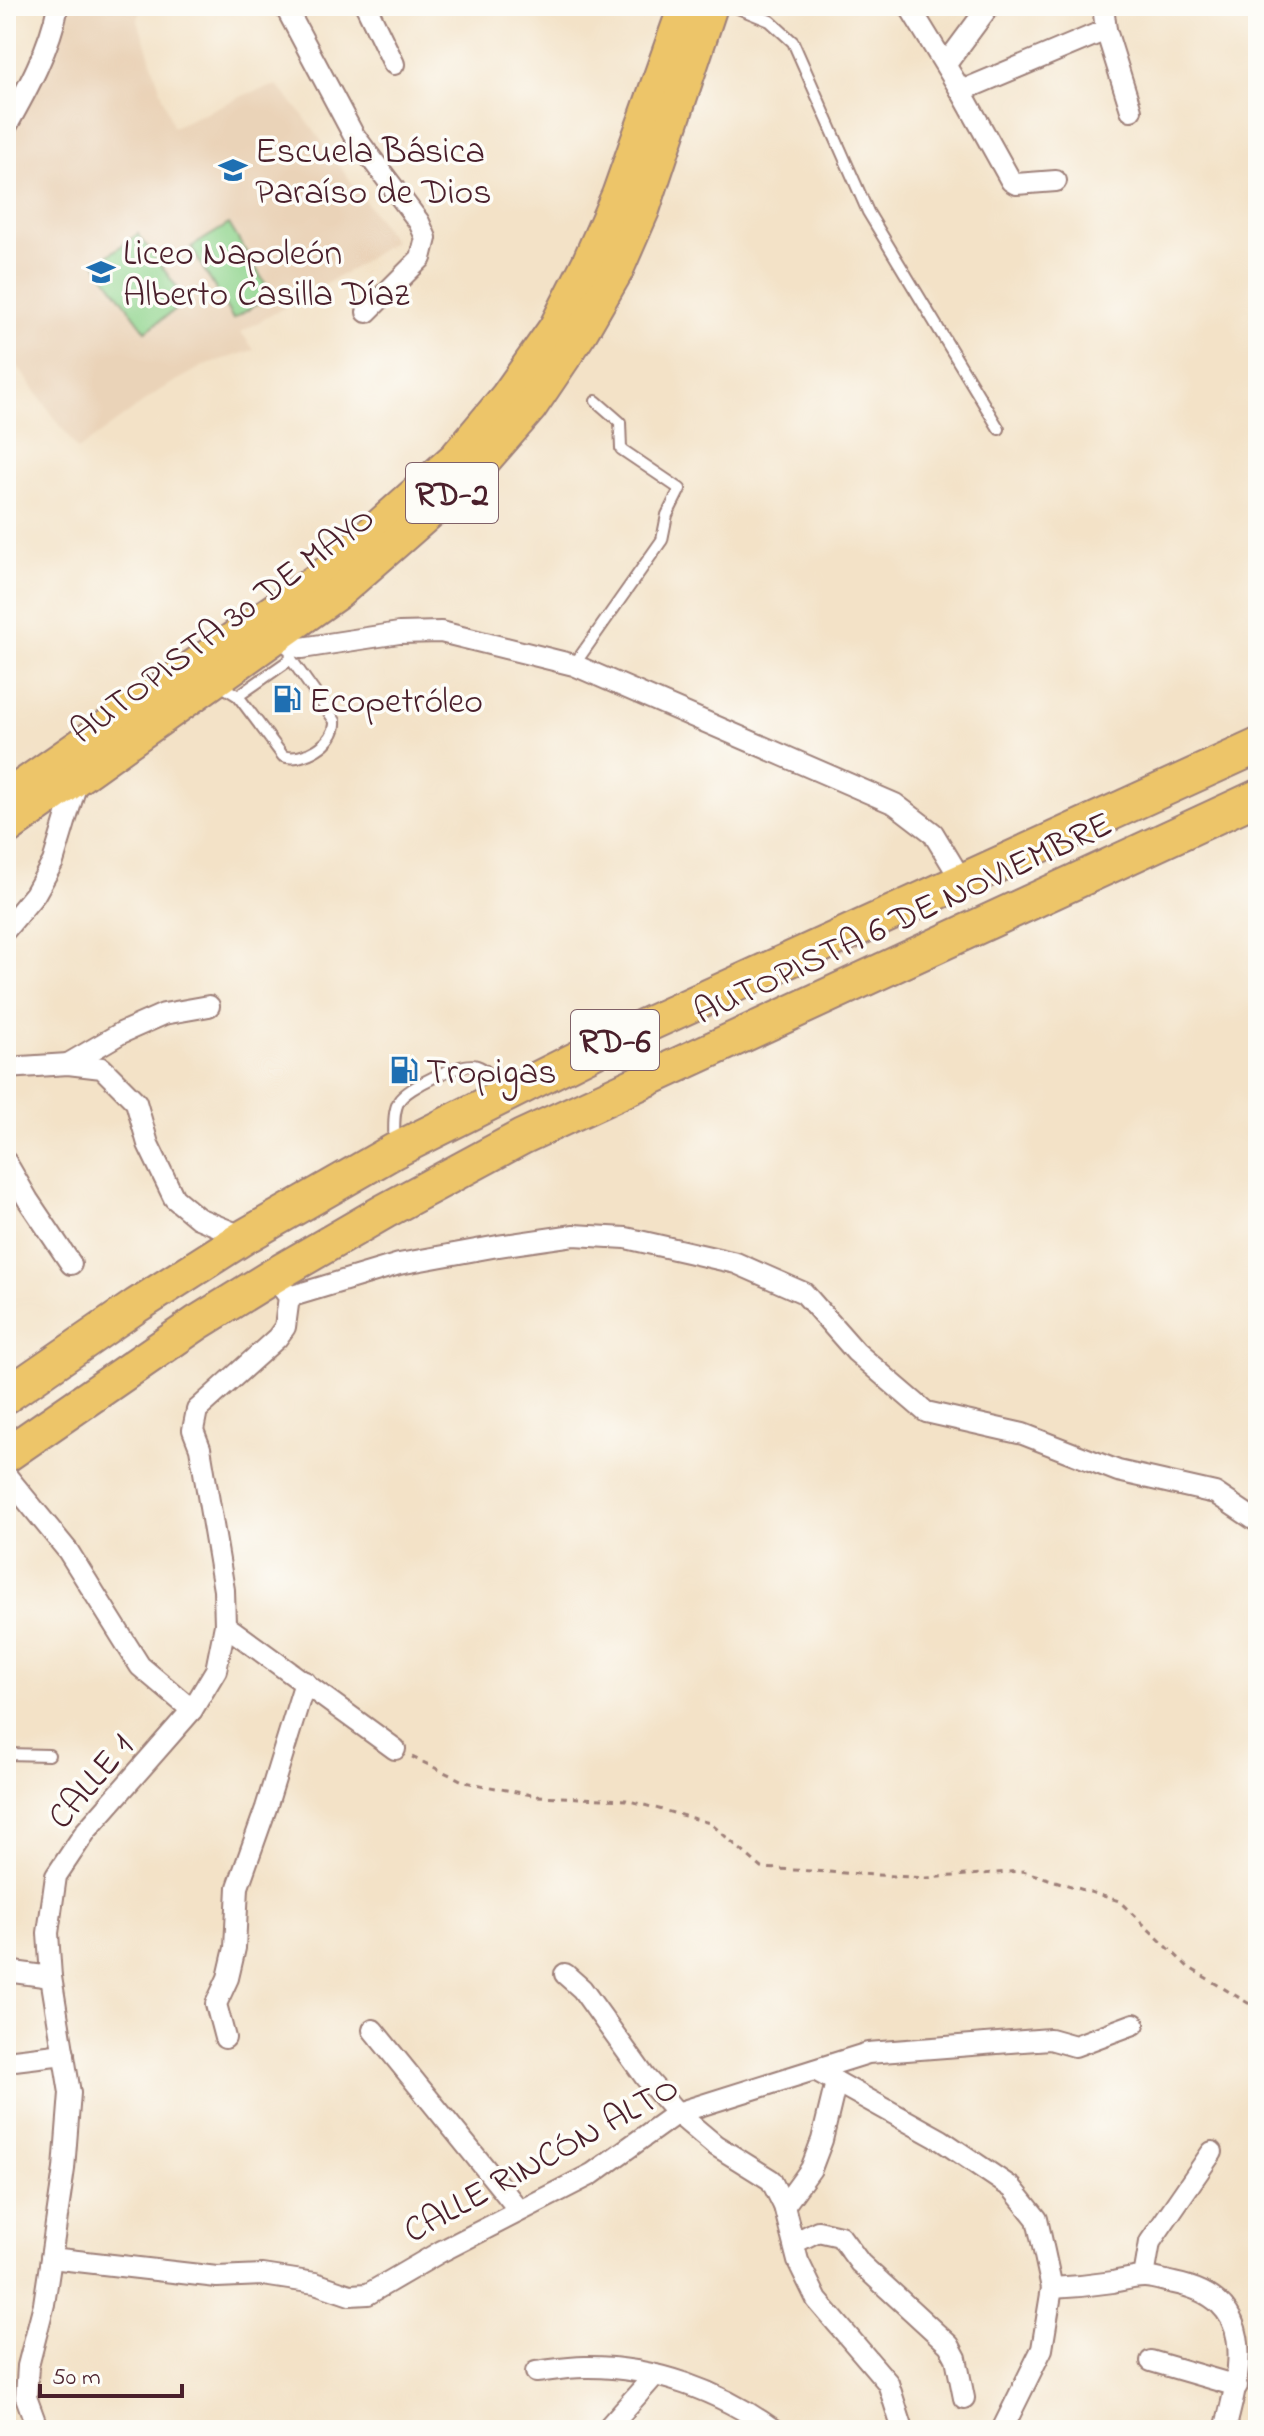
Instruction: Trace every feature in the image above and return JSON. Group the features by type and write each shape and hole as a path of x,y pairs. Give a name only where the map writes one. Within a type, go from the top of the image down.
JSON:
{"highway":[{"name":"AUTOPISTA 30 DE MAYO","path":"6,797 324,575 455,458 507,396 555,328 618,195 685,6"},
{"name":"AUTOPISTA 30 DE MAYO","path":"6,829 78,779 227,689 288,646 339,592 469,478 530,408 582,331 616,272 643,210 711,6"},
{"name":"AUTOPISTA 6 DE NOVIEMBRE","path":"6,1396 136,1306 244,1237 394,1151 507,1092 631,1032 1258,746"},
{"name":"AUTOPISTA 6 DE NOVIEMBRE","path":"6,1455 197,1323 281,1287 385,1211 522,1137 1258,797"}],"street":[{"path":"6,127 49,36 58,6"},
{"path":"285,6 353,134 419,222 426,238 421,258 367,312"},
{"path":"366,6 394,64"},
{"path":"909,6 946,64 1012,183 1056,181"},
{"path":"946,64 989,6"},
{"path":"1103,6 1106,30 1131,110"},
{"path":"961,91 1106,30"},
{"path":"288,646 302,648 399,633 441,632 574,665 895,804 933,833 962,881"},
{"path":"6,929 35,894 53,862 78,779"},
{"path":"68,1064 121,1033 164,1014 209,1006"},
{"path":"6,1068 68,1064 102,1068 136,1102 148,1144 174,1198 198,1218 244,1237"},
{"path":"6,1162 71,1264"},
{"path":"281,1287 498,1246 574,1235 626,1238 736,1263 804,1293 856,1352 926,1412 1023,1434 1118,1471 1215,1493 1258,1522"},
{"name":"CALLE 1","path":"38,2430 16,2398 44,2304 64,2169 70,2093 51,1977 48,1933 56,1876 86,1831 192,1710 216,1670 225,1625 224,1590 200,1448 193,1430 197,1410 277,1338 285,1327 281,1287"},
{"path":"6,1475 68,1551 140,1666 192,1710"},
{"path":"225,1625 395,1749"},
{"path":"225,2038 216,2004 228,1978 235,1948 238,1887 305,1682"},
{"path":"6,1971 51,1977"},
{"path":"565,1974 582,1989 645,2077 677,2113 715,2145 771,2180 784,2206 798,2261 817,2300 888,2383 903,2430"},
{"name":"CALLE RINCÓN ALTO","path":"51,2258 217,2277 263,2275 315,2283 350,2295 368,2294 519,2210 592,2174 677,2113 868,2053 1050,2039 1075,2046 1134,2024"},
{"path":"373,2030 519,2210"},
{"path":"6,2061 64,2054"},
{"path":"815,2070 941,2140 1012,2188 1037,2219 1052,2288 1042,2349 1002,2430"},
{"path":"784,2206 811,2169 822,2140 836,2082"},
{"path":"1144,2277 1150,2242 1212,2152"},
{"path":"794,2243 818,2231 840,2236 860,2263 949,2345 956,2358 964,2398"},
{"path":"1052,2288 1144,2277 1193,2287 1214,2297 1233,2318 1239,2351 1237,2386 1225,2430"},
{"path":"1151,2361 1237,2386"},
{"path":"536,2372 585,2367 655,2375 685,2382 752,2414 774,2430"},
{"path":"606,2430 655,2375"}],"lane":[{"path":"733,6 770,21 793,42 868,212 999,429"},
{"path":"574,665 662,540 667,515 680,489 621,449 620,422 596,401"},
{"path":"227,689 283,756 301,758 332,738 336,730 335,721 288,646"},
{"path":"394,1151 397,1102 405,1093 454,1068 471,1064 480,1066 507,1092"},
{"path":"6,1754 49,1755"}],"path":[{"path":"395,1749 465,1782 537,1796 626,1800 710,1823 762,1868 926,1878 1023,1871 1119,1901 1188,1967 1258,2009"}],"shaded area":[{"path":"61,6 140,6 138,21 173,127 247,94 277,85 302,114 394,241 347,272 241,332 254,350 207,364 160,390 78,450 6,350 6,146 49,54"}],"green space":[{"path":"229,224 272,295 233,319 191,247"},
{"path":"138,234 187,301 146,331 96,264"}],"place":[{"name":"Escuela Básica Paraíso de Dios","path":"233,170"},
{"name":"Liceo Napoleón Alberto Casilla Díaz","path":"101,272"},
{"name":"Ecopetróleo","path":"287,699"},
{"name":"Tropigas","path":"404,1070"}]}
